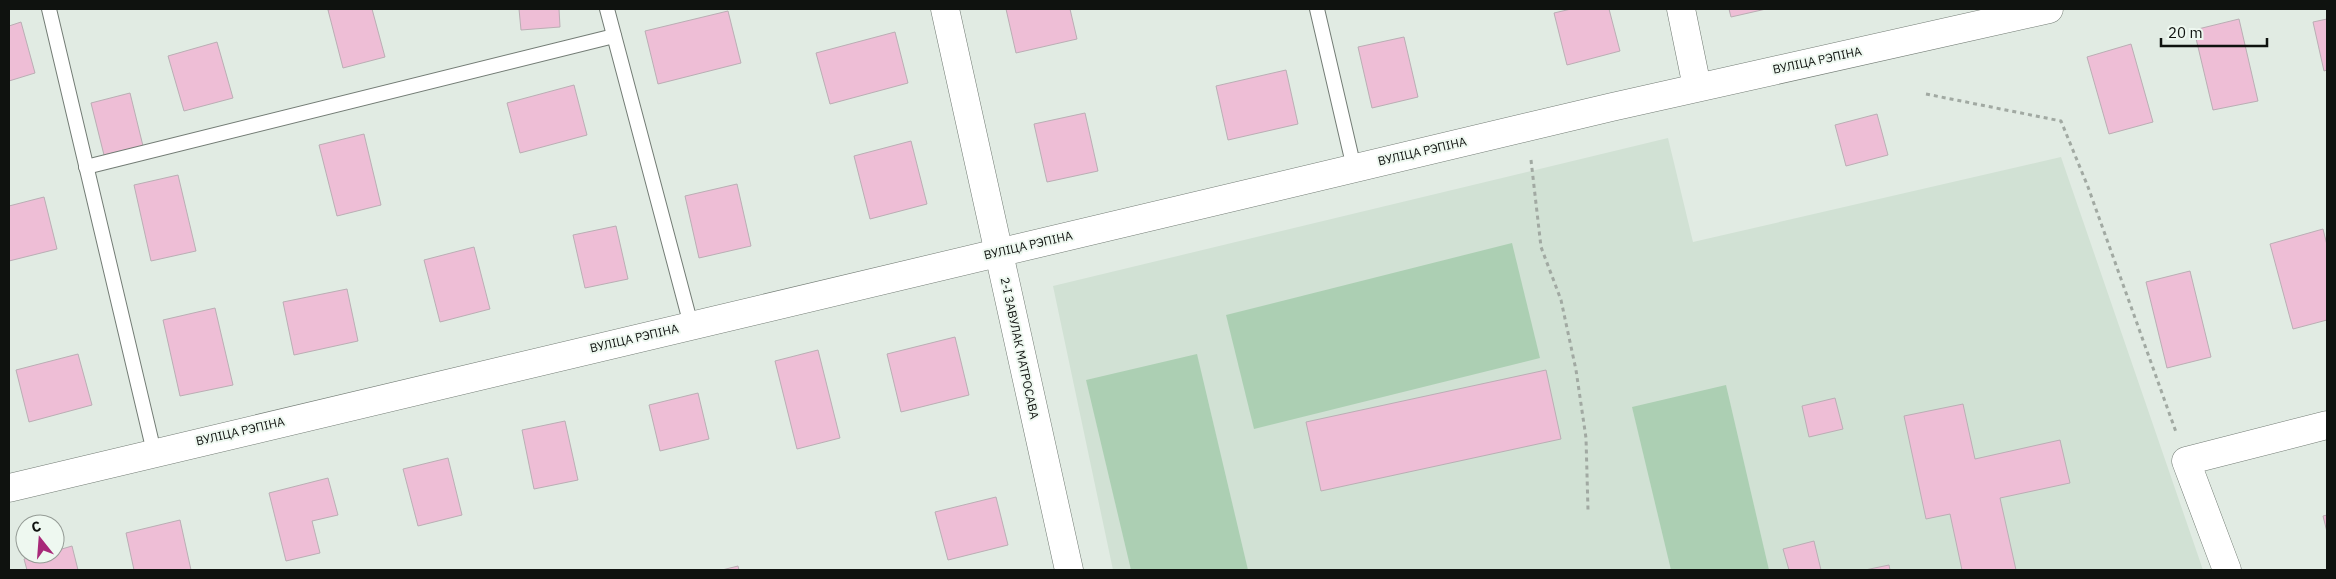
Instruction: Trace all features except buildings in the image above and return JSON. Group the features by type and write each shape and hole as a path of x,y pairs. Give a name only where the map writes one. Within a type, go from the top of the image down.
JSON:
{"street":[{"name":"2-І ЗАВУЛАК МАТРОСАВА","path":"945,9 1069,570"},
{"path":"1681,9 1697,87"},
{"name":"ВУЛІЦА РЭПІНА","path":"9,488 1996,15 2049,9"},
{"path":"2228,570 2186,461 2327,425"}],"lane":[{"path":"49,9 154,452"},
{"path":"607,9 692,324"},
{"path":"1317,9 1354,168"},
{"path":"86,167 614,36"}],"path":[{"path":"1926,94 2061,121 2088,187 2186,461"},
{"path":"1530,152 1541,247 1560,300 1576,370 1586,438 1588,510"}],"shaded area":[{"path":"1668,138 1693,242 2061,157 2203,570 1113,570 1053,286"}],"green space":[{"path":"1512,243 1540,358 1254,429 1226,315"},
{"path":"1197,354 1248,570 1131,570 1086,380"},
{"path":"1726,385 1769,570 1671,570 1632,407"}]}
